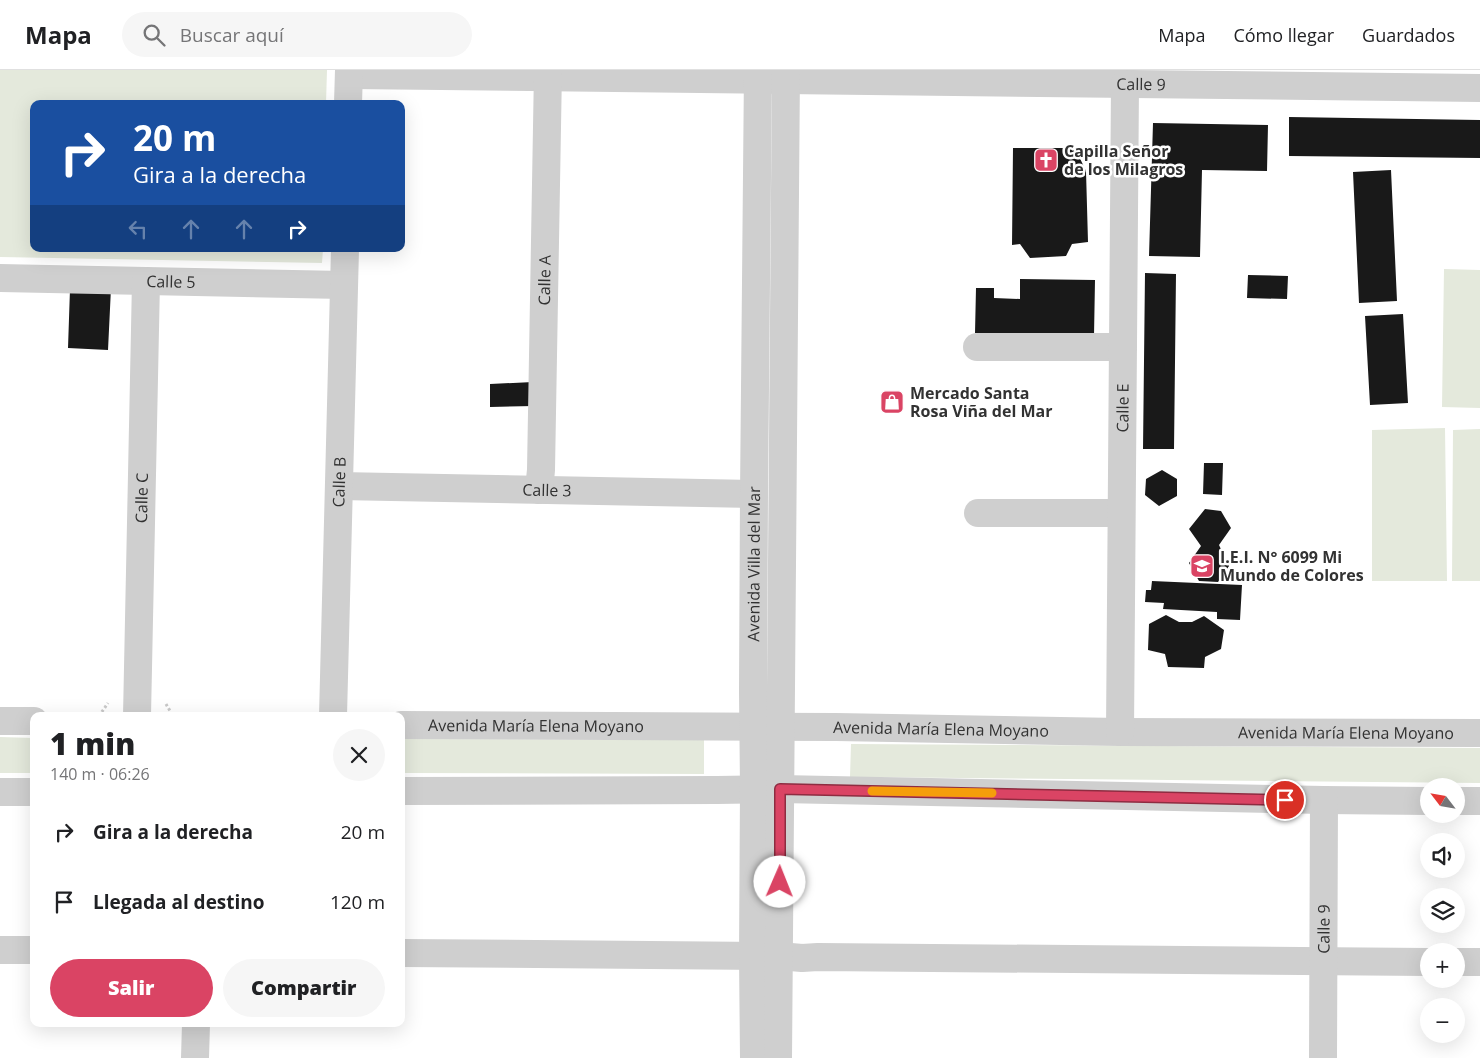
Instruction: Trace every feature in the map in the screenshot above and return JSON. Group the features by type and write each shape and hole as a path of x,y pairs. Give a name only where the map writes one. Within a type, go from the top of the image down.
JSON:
{"street":[{"name":"Calle 9","path":"349,73 772,76 1125,84 1199,77 1409,79 1480,88"},
{"path":"348,100 349,73"},
{"name":"Calle A","path":"539,490 541,470 548,74"},
{"name":"Avenida Villa del Mar","path":"767,789 754,727 754,494 772,76"},
{"name":"Avenida Villa del Mar","path":"754,1058 766,956 767,789 780,727 772,76"},
{"name":"Calle E","path":"1120,732 1125,84"},
{"name":"Calle B","path":"333,712 345,252"},
{"name":"Calle 5","path":"0,278 344,285"},
{"name":"Calle C","path":"137,712 146,281"},
{"path":"977,347 1123,347"},
{"name":"Calle 3","path":"339,486 754,494"},
{"path":"978,514 1121,513"},
{"path":"0,721 30,721"},
{"name":"Avenida María Elena Moyano","path":"405,725 836,727 1120,732 1480,733"},
{"path":"405,791 767,789 1420,801"},
{"path":"0,792 30,792"},
{"name":"Calle 9","path":"1323,1058 1324,800"},
{"path":"1465,801 1480,801"},
{"path":"0,950 30,950"},
{"path":"405,953 1420,962"},
{"name":"Avenida Villa del Mar","path":"766,956 778,1058"},
{"path":"1465,962 1480,962"},
{"path":"195,1058 196,1027"}],"shaded area":[{"path":"0,70 327,70 326,100 30,100 30,252 323,252 322,263 0,257"},
{"path":"1444,269 1480,270 1480,408 1442,407"},
{"path":"1445,428 1447,581 1372,581 1372,430"},
{"path":"1480,429 1480,581 1452,581 1453,430"},
{"path":"0,737 30,738 30,773 0,773"},
{"path":"405,739 704,740 704,774 405,773"},
{"path":"851,744 1480,748 1480,783 1465,783 1465,778 1420,778 1420,782 850,777"}],"building":[{"path":"1289,117 1480,120 1480,158 1289,156"},
{"path":"1153,123 1268,125 1267,171 1202,170 1200,257 1149,256"},
{"path":"1013,148 1075,148 1086,171 1088,242 1072,244 1066,256 1030,258 1020,244 1012,245"},
{"path":"1391,170 1397,301 1359,303 1353,172"},
{"path":"1145,273 1176,274 1174,449 1143,449"},
{"path":"1248,275 1288,276 1287,299 1247,298"},
{"path":"1020,279 1095,280 1094,336 975,333 976,288 994,288 994,298 1020,299"},
{"path":"111,288 108,350 68,348 70,289"},
{"path":"1403,314 1408,403 1370,405 1365,316"},
{"path":"533,382 534,406 490,407 490,384"},
{"path":"1204,463 1223,463 1222,495 1203,494"},
{"path":"1162,470 1177,479 1177,496 1159,506 1145,495 1146,479"},
{"path":"1205,509 1221,511 1231,528 1219,545 1229,566 1218,582 1199,581 1189,563 1201,546 1189,529"},
{"path":"1152,581 1242,585 1240,620 1217,619 1217,612 1163,609 1164,603 1145,602 1146,590 1151,590"},
{"path":"1166,615 1179,622 1192,622 1204,616 1224,630 1221,649 1205,657 1204,668 1168,667 1165,654 1148,650 1149,624"}],"slow traffic":[{"path":"872,791 992,793"}],"place":[{"name":"Capilla Señor de los Milagros","path":"1046,160"},
{"name":"Mercado Santa Rosa Viña del Mar","path":"892,402"},
{"name":"I.E.I. N° 6099 Mi Mundo de Colores","path":"1202,566"}],"route":[{"path":"780,882 780,789 1285,800"}]}
